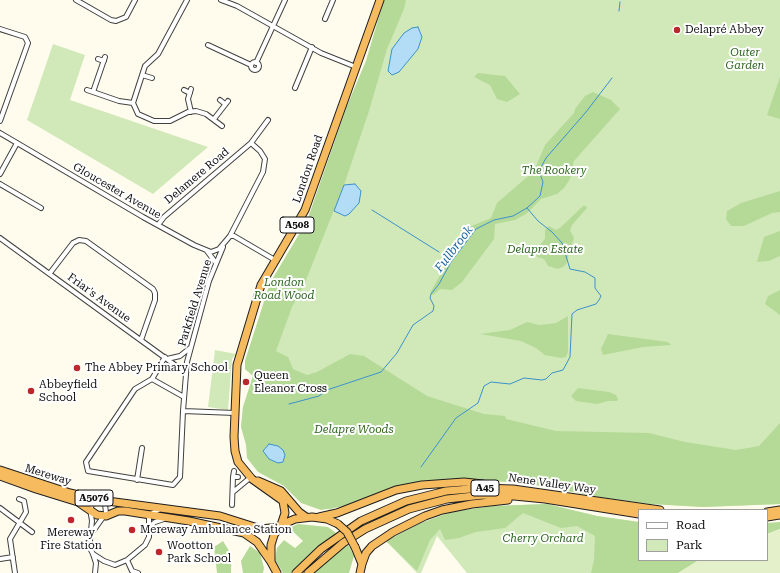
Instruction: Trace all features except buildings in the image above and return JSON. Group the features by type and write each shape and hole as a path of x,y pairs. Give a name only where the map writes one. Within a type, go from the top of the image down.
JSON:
{"highway":[{"name":"London Road","path":"280,526 285,513 283,501 252,478 238,462 235,451 237,365 261,285 305,210 380,0"},
{"name":"Mereway","path":"0,470 70,493 100,500 220,516 261,529 280,526 289,521 306,517 319,517"},
{"name":"Mereway","path":"0,476 78,502 90,512 97,515 106,516 121,511 173,518 244,533 257,542 277,573"},
{"name":"London Road","path":"252,478 281,491 299,512 306,517"},
{"path":"319,517 337,513 396,490 445,483 509,486 542,490 577,499"},
{"name":"Nene Valley Way","path":"296,573 321,549 361,521 394,506 446,491 482,488 520,490 652,509"},
{"name":"Nene Valley Way","path":"308,573 343,543 365,529 397,513 429,503 463,496 483,495 545,499 638,514"},
{"path":"361,570 366,553 381,540 414,521 442,510 493,501 545,499"},
{"path":"768,512 780,510"},
{"path":"768,517 780,516"},
{"path":"319,517 338,524 347,532 355,547 361,570"},
{"name":"A508","path":"271,563 271,544 280,526"},
{"path":"269,573 271,563"}],"street":[{"path":"76,0 111,20 116,21 126,17 135,0"},
{"path":"187,0 158,54 147,63 133,103 138,114 159,122 176,119 191,112 202,112 222,126"},
{"path":"222,0 237,6 312,47 356,67"},
{"path":"256,63 285,0"},
{"path":"325,19 333,0"},
{"path":"0,29 25,37 28,43 0,121"},
{"path":"208,45 251,64 256,63"},
{"path":"295,88 312,47"},
{"path":"93,92 104,59 98,58"},
{"path":"251,64 251,69 256,70 259,67 256,63"},
{"path":"142,75 152,78"},
{"path":"87,90 119,101 133,103"},
{"path":"184,90 191,91 188,99 191,112"},
{"path":"214,119 226,102 220,100"},
{"name":"Delamere Road","path":"158,225 164,216 251,143 268,120"},
{"name":"Gloucester Avenue","path":"0,133 158,225 207,251"},
{"path":"0,174 17,143"},
{"path":"207,251 216,251 230,236 265,165 265,159 260,151 251,143"},
{"path":"0,184 41,208"},
{"path":"230,236 234,236 275,260"},
{"name":"Friar's Avenue","path":"0,238 186,373"},
{"path":"50,273 73,243 79,240 86,241 152,289 155,293 155,300 141,340"},
{"name":"Parkfield Avenue","path":"137,480 173,485 180,477 184,397 190,348 208,281 222,245"},
{"path":"207,251 216,263"},
{"path":"142,448 137,480 91,472 87,468 86,462 135,389 152,379 166,358 180,356 190,348"},
{"path":"152,379 184,397"},
{"path":"183,411 235,413"},
{"path":"232,506 236,477 234,471"},
{"path":"233,492 252,478"},
{"path":"15,573 10,539 26,512 24,501 19,499"},
{"path":"91,534 106,516 107,507 100,500 92,504 90,512 92,521 90,540 96,563 96,573"},
{"path":"0,508 32,532"},
{"path":"93,554 111,565 127,560 145,545 149,537 149,515 161,509"},
{"path":"149,527 160,519 173,518"},
{"path":"0,559 13,557"},
{"path":"127,560 132,570 138,573"}],"green space":[{"name":"Delapre Estate","path":"384,0 780,0 780,504 703,507 651,504 599,497 525,483 460,479 408,484 329,510 241,427 243,407 253,376 245,369 245,361 270,283 307,221 347,106 366,61"},
{"name":"Delapre Woods","path":"384,0 406,0 404,9 387,49 369,111 344,185 304,285 292,307 276,351 288,357 293,369 307,375 317,372 350,354 364,356 427,396 484,414 505,416 506,419 556,431 649,433 685,442 736,450 759,446 780,423 780,504 703,507 651,504 599,497 525,483 460,479 408,484 345,506 321,510 301,503 284,486 258,472 247,458 246,445 241,427 243,407 253,376 245,369 245,361 270,283 307,221 347,106 366,61"},
{"path":"53,44 85,55 70,100 208,147 153,194 27,120"},
{"path":"478,73 505,76 520,94 507,102 497,99 490,85 474,77"},
{"path":"780,77 780,119 767,115"},
{"name":"The Rookery","path":"593,92 611,100 620,109 574,161 570,179 564,188 557,194 541,199 526,214 515,220 495,224 494,239 462,282 452,290 440,289 433,295 430,293 444,268 444,259 449,250 457,248 469,227 491,218 497,203 534,171 545,145 574,113 575,109 585,96"},
{"path":"780,191 780,212 772,213 744,226 731,226 726,219 727,211 741,203"},
{"path":"583,206 586,206 587,208 572,225 570,230 574,238 566,264 558,269 548,266 544,259 537,257 534,252 545,239 545,230 549,226 556,230 560,228"},
{"path":"780,231 780,256 769,261 757,262 764,237"},
{"path":"780,290 780,315 765,304 768,296"},
{"path":"568,316 568,352 566,357 561,358 545,355 536,348 521,341 480,334 510,330 527,322 539,325 556,323"},
{"path":"608,334 668,342 671,345 643,347 603,355 601,349"},
{"path":"215,350 236,354 232,359 228,410 208,407"},
{"path":"578,388 609,392 616,395 618,399 617,401 608,401 597,404 576,401 571,396"},
{"name":"Cherry Orchard","path":"547,504 597,516 638,522 638,561 697,561 678,573 467,573 437,536 421,573 417,573 386,541 421,523 451,512 493,506"},
{"path":"547,504 597,516 638,522 638,561 697,561 678,573 591,573 594,560 595,536 577,526 561,528 523,513 505,528 476,532 459,538 445,540 440,529 430,540 417,571 386,541 421,523 451,512 493,506"},
{"path":"780,522 780,529 768,534 768,523"},
{"path":"298,524 328,527 336,533 310,554 291,573 283,573 275,560 277,548 284,540 295,548 303,541 289,528"},
{"path":"780,529 780,573 678,573 697,561 768,561 768,534"},
{"path":"223,541 231,554 231,573 217,573 214,547"},
{"path":"348,544 354,556 349,573 314,573 326,561"},
{"path":"250,546 260,553 264,568 263,573 243,573 241,561"}],"water":[{"path":"418,27 422,37 418,49 399,72 392,75 388,71 392,49 404,33 412,28"},
{"path":"355,184 361,191 359,203 349,214 345,216 334,211 344,185"},
{"path":"269,444 278,446 283,450 285,455 283,462 278,463 269,459 263,451"}],"waterway":[{"path":"619,11 620,2"},
{"name":"Fullbrook","path":"289,404 319,396 327,390 381,372 397,353 413,325 433,311 434,306 430,298 431,294 439,284 451,262 476,229 494,220 513,216 527,208 540,196 543,182 539,171 546,158 586,112 612,78"},
{"path":"421,467 456,418 478,403 484,386 491,382 510,384 524,378 542,380 546,379 552,373 563,370 570,357 572,314 577,310 596,304 601,296 595,288 595,278 585,272 570,269 562,243 552,232 538,221 527,208"},
{"path":"372,210 439,252"}],"place":[{"name":"Delapré Abbey","path":"677,30"},
{"name":"The Abbey Primary School","path":"77,368"},
{"name":"Queen Eleanor Cross","path":"246,382"},
{"name":"Abbeyfield School","path":"31,391"},
{"name":"Mereway Fire Station","path":"71,520"},
{"name":"Mereway Ambulance Station","path":"132,530"},
{"name":"Wootton Park School","path":"159,552"}],"park label":[{"name":"Outer Garden","path":"745,59"},
{"name":"London Road Wood","path":"284,289"}]}
